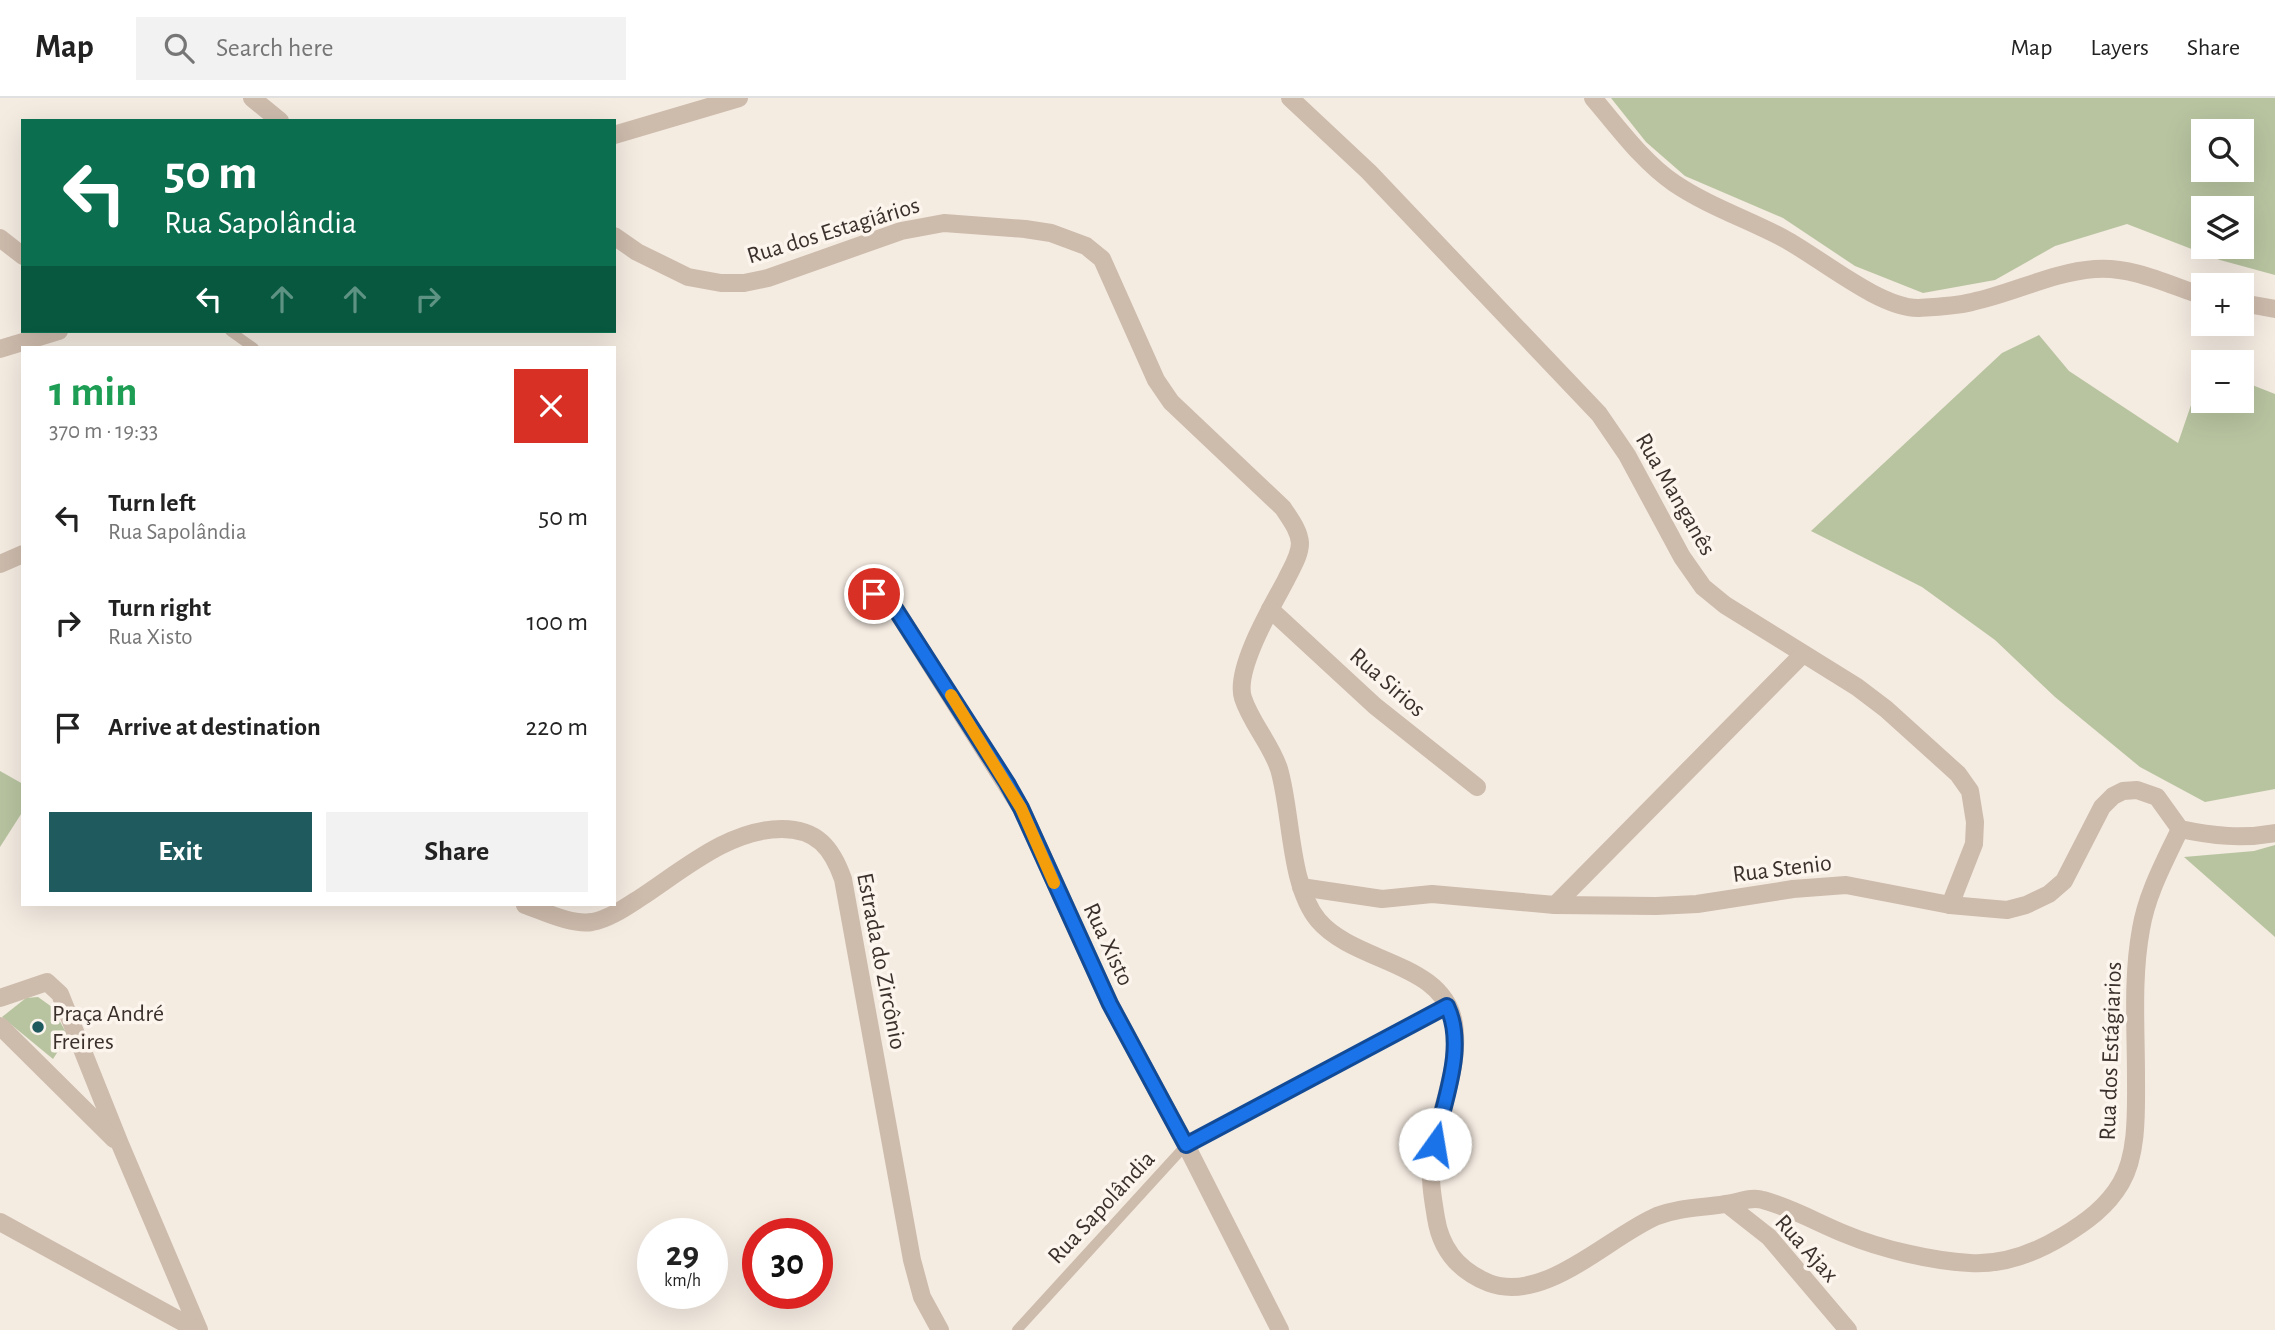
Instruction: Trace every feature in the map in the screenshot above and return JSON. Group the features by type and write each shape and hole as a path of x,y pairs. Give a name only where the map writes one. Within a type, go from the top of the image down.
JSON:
{"street":[{"path":"252,98 278,119"},
{"path":"616,134 739,98"},
{"name":"Rua Manganês","path":"1290,98 1369,172 1599,414 1628,455 1682,557 1703,587 1724,605 1857,687 1886,709 1958,774 1970,791 1975,822 1974,844 1950,905"},
{"path":"1593,98 1648,160 1673,182 1784,239 1878,296 1899,305 1916,308 1971,303 2064,274 2097,268 2127,271 2191,292"},
{"name":"Rua dos Estagiários","path":"616,237 637,252 688,276 733,283 768,278 901,231 944,223 1051,233 1086,246 1102,260 1156,380 1171,402 1283,508 1296,527 1300,544 1296,560 1270,609 1243,671 1243,699 1278,766 1301,887 1315,917 1348,945 1434,985 1454,1020 1455,1056 1431,1162 1439,1235 1447,1251 1458,1265 1488,1283 1507,1287 1526,1286 1556,1276 1633,1227 1664,1213 1689,1207 1727,1204"},
{"path":"0,237 21,254"},
{"path":"2254,305 2275,309"},
{"path":"0,349 52,333"},
{"path":"0,564 21,555"},
{"name":"Rua Xisto","path":"874,594 896,610 1021,808 1110,1004 1186,1145 1280,1330"},
{"name":"Rua Sirios","path":"1270,609 1375,706 1477,787"},
{"path":"1555,905 1802,655"},
{"name":"Rua Stenio","path":"1301,887 1381,898 1432,894 1555,905 1697,904 1793,889 1846,885 1950,905 2007,911 2049,894 2064,881 2102,807 2123,791 2137,790 2157,797 2180,829"},
{"name":"Estrada do Zircônio","path":"528,906 561,917 592,922 617,912 728,841 763,829 795,829 819,839 835,856 843,879 912,1260 922,1297 940,1330"},
{"path":"2180,829 2214,836 2253,837 2275,833"},
{"name":"Rua dos Estágiarios","path":"1727,1204 1755,1198 1790,1209 1850,1236 1894,1251 1969,1263 1998,1262 2025,1256 2087,1221 2111,1199 2124,1178 2132,1151 2136,1111 2136,966 2141,926 2151,891 2180,829"},
{"path":"0,998 47,982 60,994 198,1330"},
{"path":"0,1026 120,1144"},
{"name":"Rua Ajax","path":"1727,1204 1769,1237 1848,1330"},
{"path":"0,1222 198,1330"}],"lane":[{"path":"233,333 251,346"},
{"name":"Rua Sapolândia","path":"1017,1330 1186,1145 1447,1006"}],"green space":[{"path":"1611,98 2275,98 2275,275 2217,259 2254,259 2254,196 2191,196 2191,249 2127,224 2055,246 1995,280 1923,293 1855,266 1783,218 1685,176 1646,142"},
{"path":"2039,335 2069,371 2178,443 2191,405 2191,413 2254,413 2254,386 2275,394 2275,789 2205,802 2140,767 2055,697 1995,640 1922,587 1811,531 2002,353"},
{"path":"0,771 21,783 21,814 0,847"},
{"path":"2275,845 2275,937 2184,857 2254,851"},
{"name":"Praça André Freires","path":"38,997 52,1007 68,1036 53,1059 2,1017 26,998"}],"slow traffic":[{"path":"951,695 1021,808 1054,883"}],"place":[{"name":"Praça André Freires","path":"38,1027"}],"route":[{"path":"874,594 896,610 1007,783 1021,808 1110,1004 1186,1145 1447,1006 1454,1020 1455,1056 1435,1144"}]}
